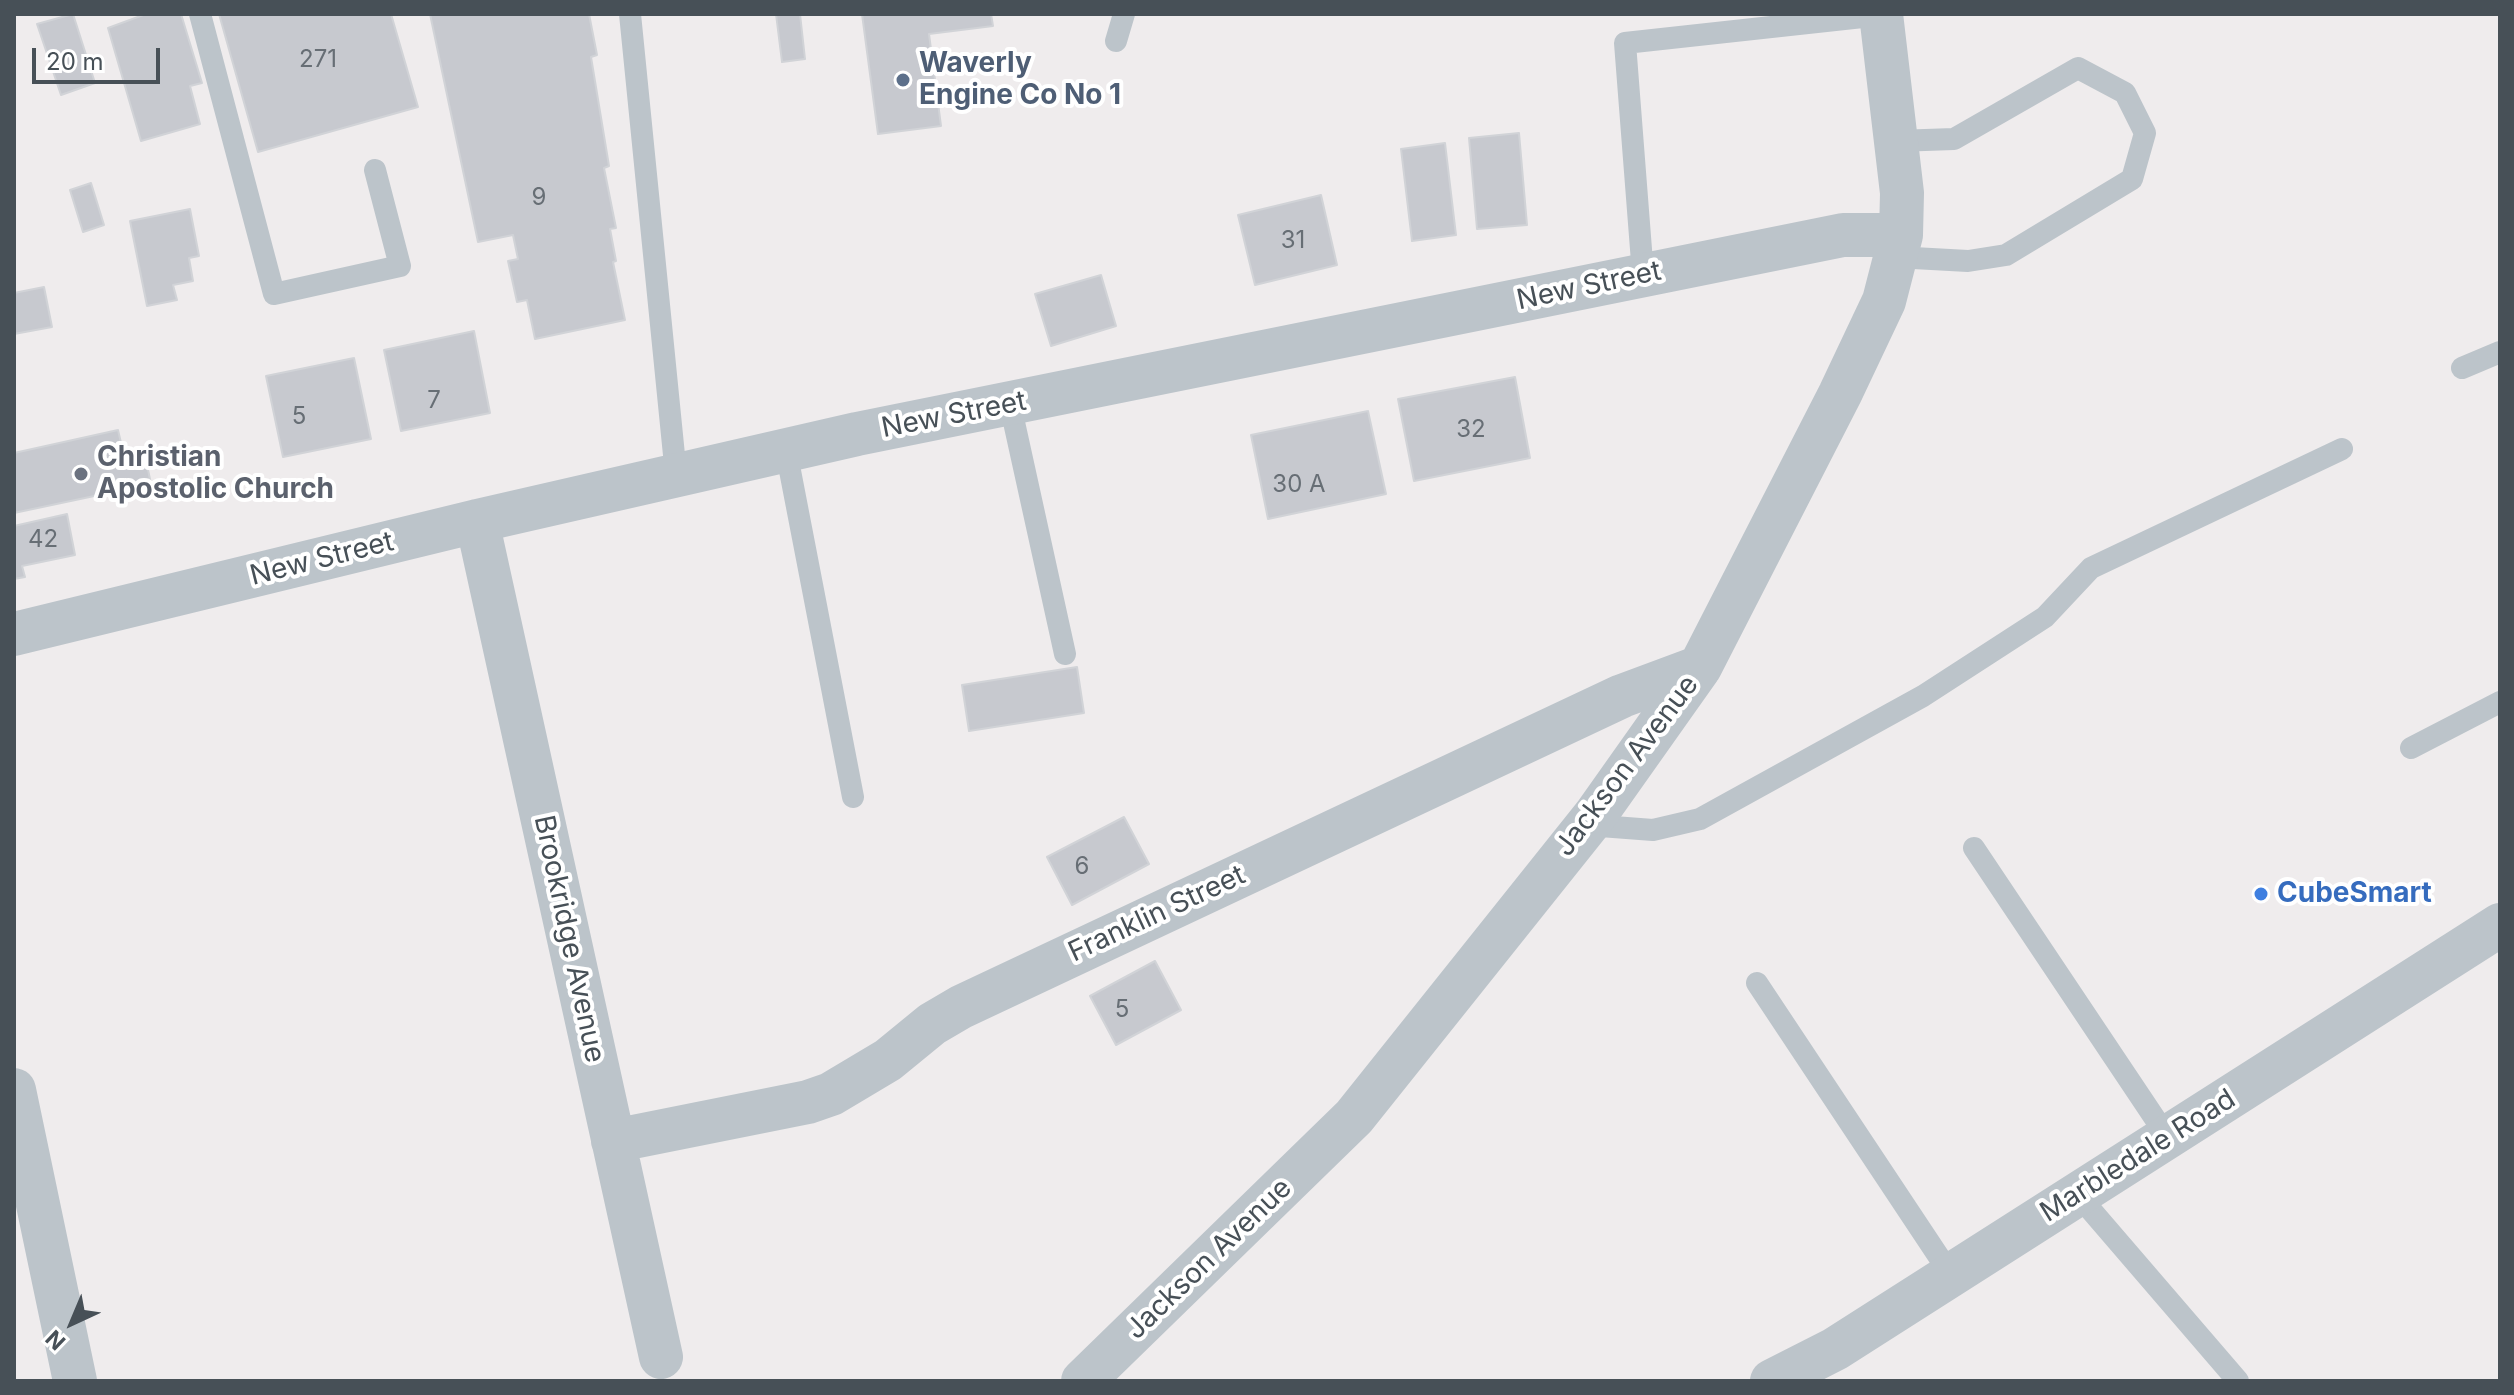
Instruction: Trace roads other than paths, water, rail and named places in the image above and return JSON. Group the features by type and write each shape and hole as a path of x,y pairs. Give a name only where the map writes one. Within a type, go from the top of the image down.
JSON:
{"street":[{"name":"Jackson Avenue","path":"1083,1381 1354,1117 1587,825 1700,667 1840,394 1884,301 1898,246 1902,193 1881,14"},
{"name":"New Street","path":"14,634 477,521 786,450 1843,235 1898,246"},
{"name":"Brookridge Avenue","path":"477,521 661,1357"},
{"name":"Franklin Street","path":"613,1141 808,1102 831,1094 888,1060 932,1024 961,1007 1622,696 1700,667"},
{"name":"Marbledale Road","path":"1772,1381 1835,1349 2500,925"},
{"path":"14,1090 75,1381"}],"lane":[{"path":"200,14 274,294 400,266 375,170"},
{"path":"630,14 676,475"},
{"path":"1116,41 1124,14"},
{"path":"1643,275 1625,43 1881,14"},
{"path":"1896,141 1954,139 2078,68 2125,93 2145,133 2132,179 2006,255 1968,261 1898,246"},
{"path":"2462,368 2500,352"},
{"path":"1010,404 1065,654"},
{"path":"1587,825 1653,830 1700,819 1935,688 2045,617 2091,568 2342,449"},
{"path":"786,450 853,797"},
{"path":"2411,748 2500,702"},
{"path":"1974,848 2168,1138"},
{"path":"1757,983 1951,1275"},
{"path":"2078,1195 2238,1381"}],"place":[{"name":"Waverly Engine Co No 1","path":"903,80"},
{"name":"Christian Apostolic Church","path":"81,474"},
{"name":"CubeSmart","path":"2261,894"}]}
